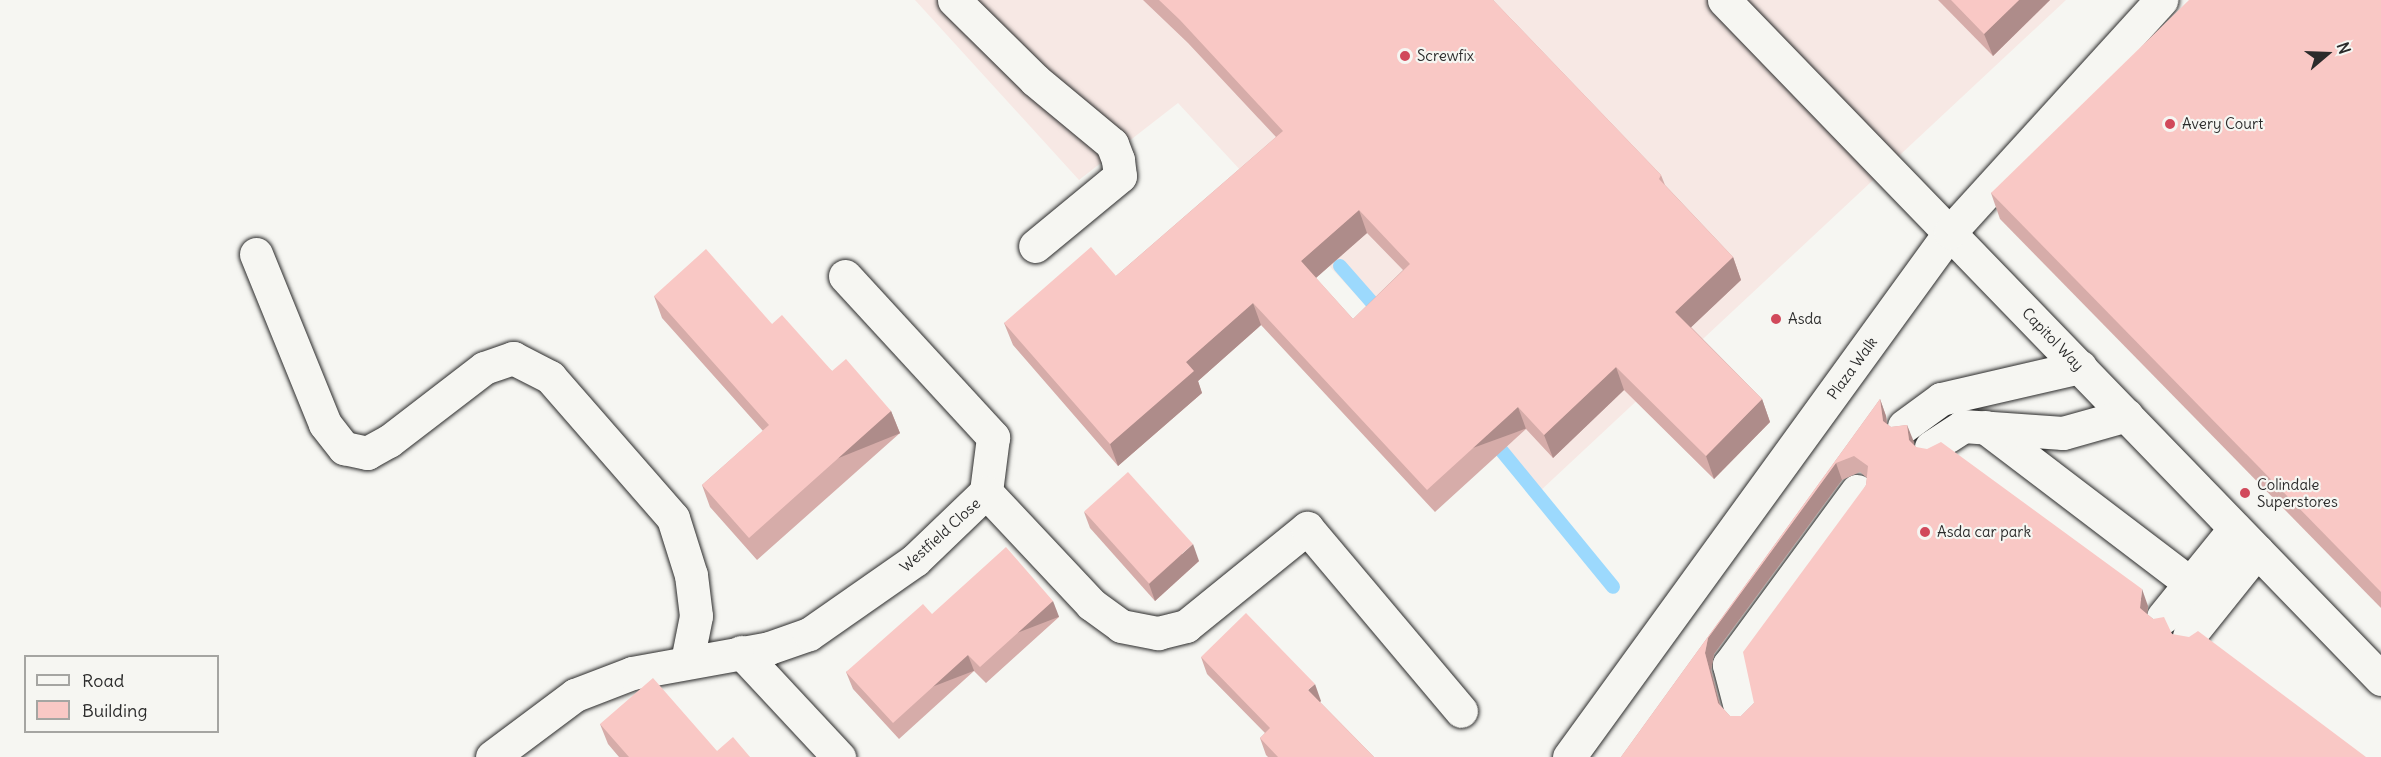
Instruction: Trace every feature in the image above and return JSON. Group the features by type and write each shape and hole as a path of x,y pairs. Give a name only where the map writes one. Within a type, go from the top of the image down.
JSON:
{"street":[{"path":"954,0 1035,80 1112,144 1118,160 1120,176 1035,246"},
{"name":"Capitol Way","path":"1724,0 2381,679"},
{"name":"Plaza Walk","path":"1569,757 1950,232 2161,0"},
{"path":"256,254 325,424 344,448 367,453 389,441 494,364 513,358 550,378 674,519 691,575 696,616 687,661"},
{"path":"845,276 993,437 986,492"},
{"path":"1904,426 1941,399 2080,367"},
{"path":"1931,447 1963,426 2063,433 2127,415"},
{"path":"1985,427 2191,584"},
{"path":"1742,715 1729,665 1857,491"},
{"name":"Westfield Close","path":"492,757 575,695 632,673 741,652 809,634 915,560 986,492 1091,604 1121,626 1158,633 1186,626 1307,528 1461,711"},
{"path":"2246,539 2176,626 2191,584 2246,539"},
{"path":"741,652 839,757"}],"shaded area":[{"path":"915,0 2066,0 1539,492 1178,103 1079,180"}],"building":[{"path":"1159,0 1493,0 1661,175 1659,179 1733,257 1675,312 1762,399 1706,456 1616,367 1544,435 1518,407 1427,490 1253,303 1186,362 1194,371 1110,444 1004,323 1091,247 1116,276 1283,131","holes":["1359,210 1410,264 1353,319 1301,261"]},
{"path":"1951,0 2019,0 1984,34"},
{"path":"2189,0 2381,0 2381,592 1991,193"},
{"path":"706,249 772,324 782,315 832,371 846,359 891,411 749,538 702,485 769,425 654,296"},
{"name":"Asda car park","path":"1880,399 1883,421 1891,427 1907,425 1909,440 1916,447 1927,449 1941,442 2142,589 2140,608 2153,619 2164,617 2172,634 2189,637 2198,631 2366,757 1621,757","holes":["1854,456 1868,466 1866,485 1743,652 1754,703 1741,716 1730,716 1718,703 1705,653 1708,638 1836,463"]},
{"path":"1128,472 1193,544 1149,584 1084,511"},
{"path":"1006,547 1053,601 980,667 968,655 893,723 846,672 923,604 932,614"},
{"path":"1246,613 1315,684 1308,690 1374,757 1278,757 1260,738 1270,728 1201,657"},
{"path":"653,678 717,751 733,737 750,757 629,757 600,724"}],"waterway":[{"path":"1340,266 1382,314"},
{"path":"1492,439 1613,587"}],"place":[{"name":"Screwfix","path":"1405,56"},
{"name":"Avery Court","path":"2170,124"},
{"name":"Asda","path":"1776,319"},
{"name":"Colindale Superstores","path":"2245,493"},
{"name":"Asda car park","path":"1925,532"}]}
